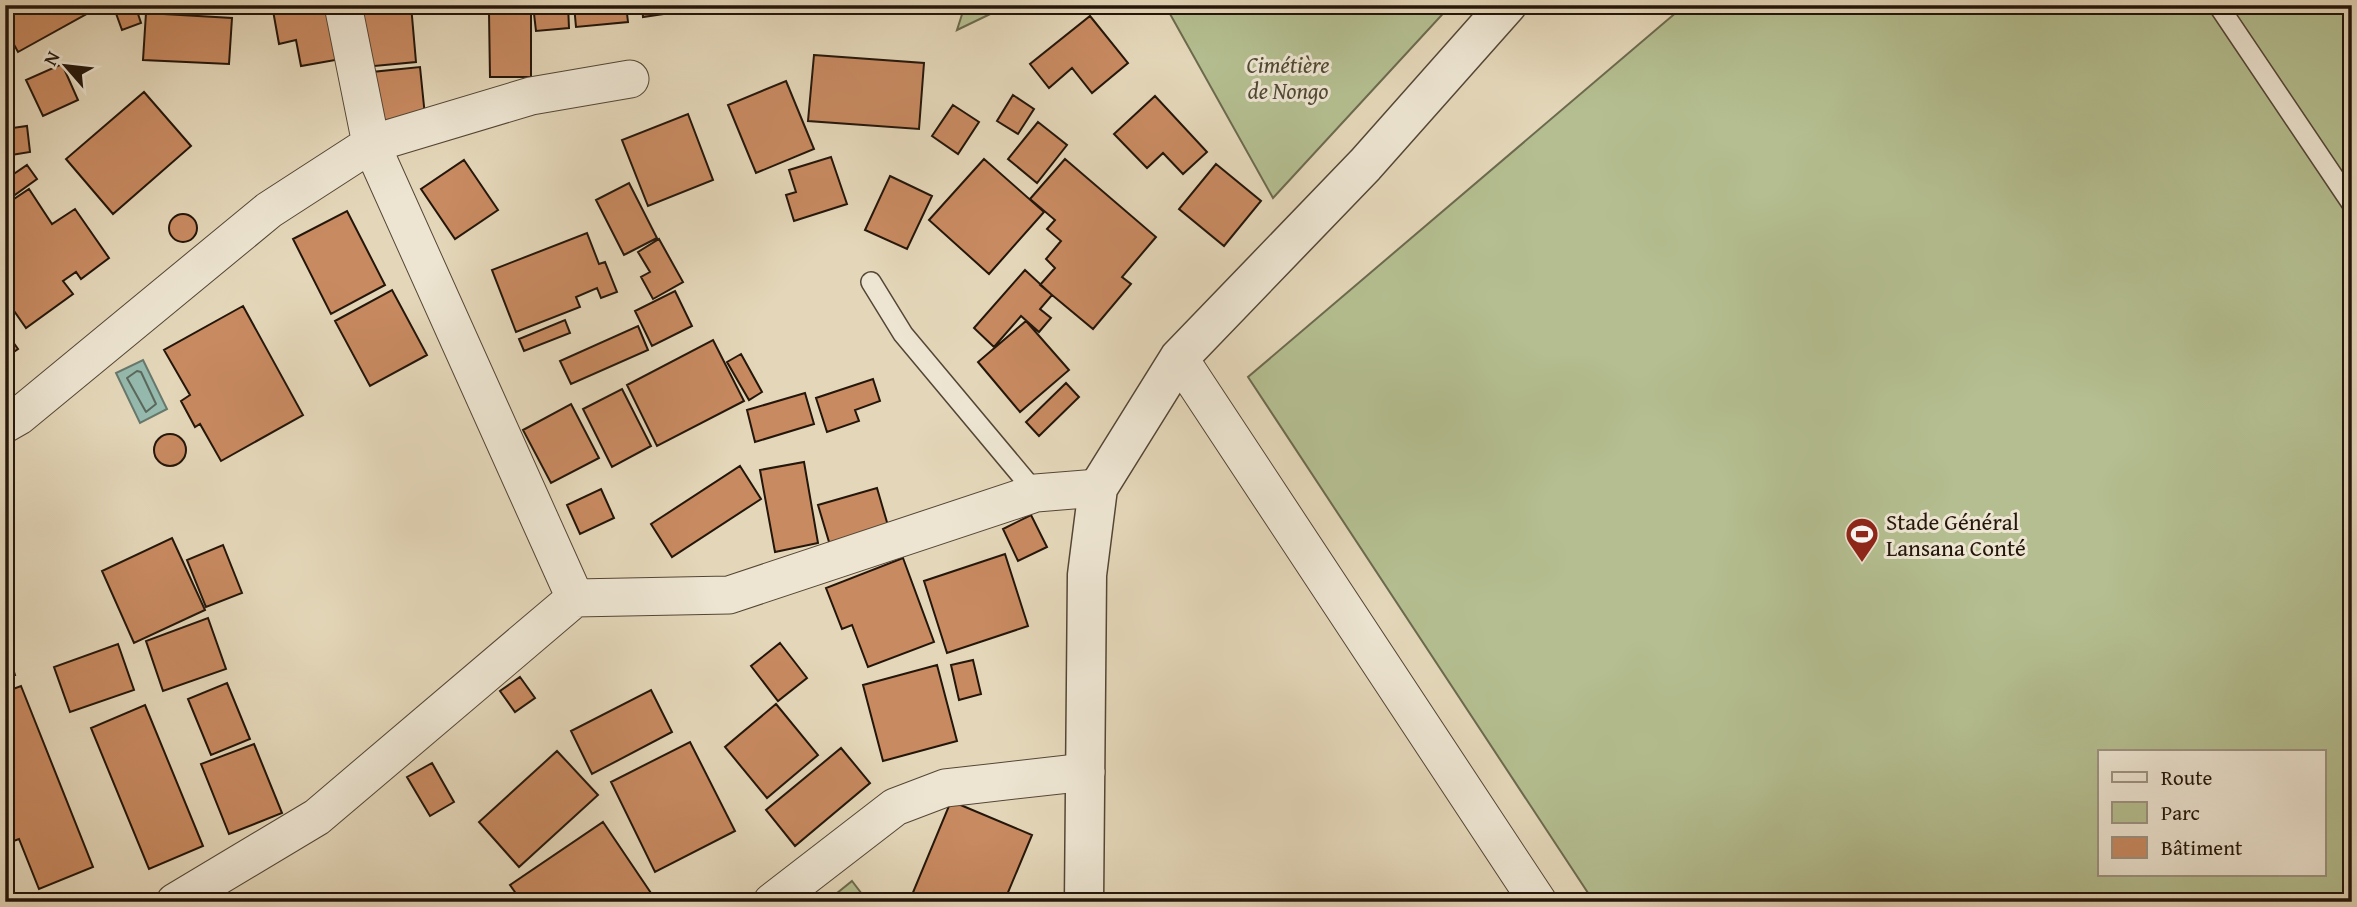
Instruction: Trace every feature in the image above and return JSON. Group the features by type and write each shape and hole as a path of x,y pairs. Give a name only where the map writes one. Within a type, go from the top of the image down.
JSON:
{"street":[{"path":"343,5 371,144 575,598"},
{"path":"1084,902 1087,575 1098,488 1179,359 1365,165 1507,5"},
{"path":"5,424 19,416 269,210 371,144 531,96 630,79"},
{"path":"1179,359 1538,902"},
{"path":"175,902 317,817 575,598 729,595 1036,494 1098,488"},
{"path":"772,902 895,807 945,788 1086,772"}],"lane":[{"path":"2218,5 2352,204"},
{"path":"871,282 903,334 1036,494"}],"green space":[{"path":"965,5 1009,5 957,30"},
{"name":"Cimétière de Nongo","path":"1165,5 1451,5 1273,198"},
{"name":"Stade Général Lansana Conté","path":"1685,5 2352,5 2352,902 1594,902 1248,377"},
{"path":"852,881 868,902 826,902"}],"water":[{"path":"143,360 167,409 140,423 116,373"}],"building":[{"path":"5,5 86,5 90,12 18,52 5,28"},
{"path":"113,5 135,5 141,23 122,30"},
{"path":"272,5 331,5 341,59 301,66 296,40 279,44"},
{"path":"357,5 411,5 416,62 364,67"},
{"path":"533,5 568,5 569,28 536,31"},
{"path":"574,5 626,5 628,22 576,27"},
{"path":"642,5 669,5 671,13 643,17"},
{"path":"531,12 531,77 490,77 489,13"},
{"path":"146,13 232,18 229,64 143,60"},
{"path":"1090,16 1128,63 1092,93 1072,68 1049,88 1030,64"},
{"path":"814,55 924,63 919,129 808,121"},
{"path":"62,64 78,100 43,116 26,80"},
{"path":"420,67 425,116 377,121 372,72"},
{"path":"786,81 814,149 756,173 728,105"},
{"path":"144,92 191,146 113,214 66,159"},
{"path":"1013,95 1034,109 1018,134 997,121"},
{"path":"1155,96 1207,152 1183,174 1163,153 1147,168 1114,134"},
{"path":"953,105 979,122 958,154 932,136"},
{"path":"688,114 713,180 648,206 622,140"},
{"path":"1038,122 1067,145 1037,183 1008,159"},
{"path":"27,126 30,152 5,156 5,129"},
{"path":"831,157 847,204 794,221 786,195 796,192 789,170"},
{"path":"984,159 1044,212 989,274 929,220"},
{"path":"1065,159 1156,237 1122,277 1131,284 1093,329 1040,285 1055,268 1046,259 1061,241 1047,229 1055,220 1030,199"},
{"path":"464,160 498,210 455,239 421,189"},
{"path":"1216,164 1261,201 1224,246 1179,209"},
{"path":"27,165 37,179 5,202 5,180"},
{"path":"890,176 932,196 907,249 865,230"},
{"path":"629,183 657,238 624,255 596,200"},
{"path":"29,189 52,224 75,209 109,258 81,279 76,272 63,281 73,294 26,328 5,298 5,205"},
{"path":"347,211 385,285 331,314 293,239"},
{"path":"183,214 193,218 197,228 193,238 183,242 173,238 169,228 173,218"},
{"path":"587,233 599,264 605,262 617,292 601,298 597,288 576,297 580,307 516,332 492,270"},
{"path":"659,239 683,282 653,299 641,277 650,272 638,252"},
{"path":"1025,270 1052,295 1040,309 1051,318 1039,332 1021,316 994,347 974,328"},
{"path":"392,290 427,355 370,386 335,321"},
{"path":"675,291 692,326 652,346 635,311"},
{"path":"243,306 303,415 221,461 200,424 195,427 181,401 190,395 164,350"},
{"path":"565,320 570,333 524,351 519,339"},
{"path":"1026,321 1069,370 1020,412 978,362"},
{"path":"638,326 648,350 571,384 560,361"},
{"path":"5,331 18,349 5,358"},
{"path":"713,340 744,401 657,446 627,385"},
{"path":"741,354 762,392 749,400 727,362"},
{"path":"873,379 880,401 855,410 859,421 827,432 816,398"},
{"path":"1066,383 1079,397 1039,436 1026,422"},
{"path":"622,389 651,446 612,467 583,409"},
{"path":"805,393 814,424 755,442 747,410"},
{"path":"571,404 599,458 551,483 523,430"},
{"path":"170,434 182,438 186,450 182,462 170,466 158,462 154,450 158,438"},
{"path":"804,462 818,543 775,552 760,470"},
{"path":"740,466 761,499 672,557 651,524"},
{"path":"877,488 891,536 832,552 818,505"},
{"path":"601,489 614,518 580,534 567,505"},
{"path":"1031,515 1047,547 1018,561 1003,529"},
{"path":"172,538 205,610 134,643 102,571"},
{"path":"223,545 242,593 206,607 187,560"},
{"path":"1005,554 1028,626 947,653 924,581"},
{"path":"903,558 934,642 868,667 852,625 842,629 826,588"},
{"path":"208,618 226,669 163,691 146,641"},
{"path":"5,643 15,675 5,678"},
{"path":"780,643 807,678 778,701 751,666"},
{"path":"118,644 134,690 70,712 54,667"},
{"path":"973,660 981,694 959,700 951,665"},
{"path":"937,665 957,741 883,761 863,685"},
{"path":"520,677 535,698 515,712 500,691"},
{"path":"227,683 250,739 211,755 188,699"},
{"path":"21,686 93,867 39,889 19,839 5,844 5,692"},
{"path":"651,690 672,732 592,774 571,731"},
{"path":"776,704 818,755 767,798 725,747"},
{"path":"145,705 203,846 149,869 91,728"},
{"path":"690,742 735,831 655,872 611,782"},
{"path":"254,744 282,813 229,834 201,764"},
{"path":"841,748 870,783 795,846 766,810"},
{"path":"557,751 598,795 519,867 479,822"},
{"path":"432,763 454,802 430,816 407,777"},
{"path":"951,801 1032,835 1004,902 909,902"},
{"path":"603,822 655,899 651,902 522,902 510,885"}],"place":[{"name":"Stade Général Lansana Conté","path":"1862,564"}]}
